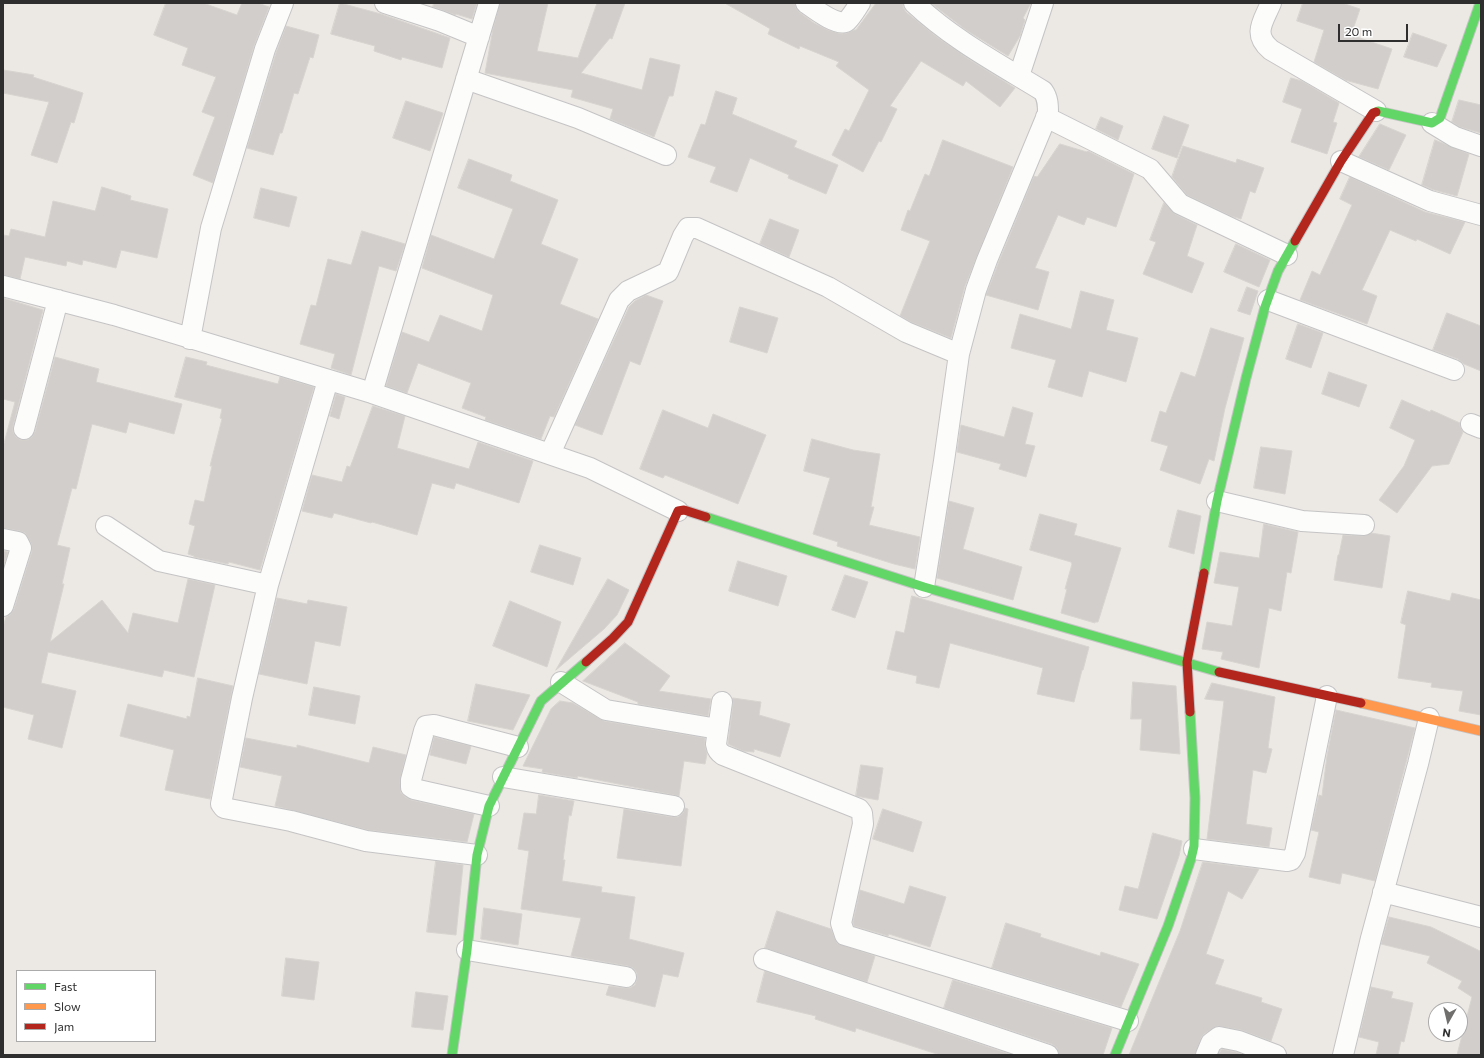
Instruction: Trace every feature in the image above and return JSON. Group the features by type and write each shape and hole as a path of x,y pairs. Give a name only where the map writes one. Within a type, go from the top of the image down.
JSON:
{"street":[{"path":"190,338 211,228 265,49 283,3"},
{"path":"385,3 440,21 479,36"},
{"path":"372,392 489,3"},
{"path":"806,3 836,22 842,23 847,21 860,3"},
{"path":"914,3 935,22 1043,91 1046,94 1048,103 1048,113 976,290 959,354 924,587"},
{"path":"1019,76 1043,3"},
{"path":"1271,3 1260,28 1260,38 1270,50 1376,111 1432,123 1455,137 1481,146"},
{"path":"1432,123 1440,118 1480,3"},
{"path":"466,79 578,118 666,155"},
{"path":"1115,1055 1168,926 1192,859 1194,849 1195,798 1187,662 1217,501 1246,378 1268,300 1278,271 1341,161 1373,113 1376,111"},
{"path":"1046,117 1150,169 1180,204 1287,255"},
{"path":"1341,161 1430,201 1481,215"},
{"path":"550,454 619,300 628,291 668,272 683,236 688,228 691,227 697,228 828,287 906,332 959,354"},
{"path":"3,286 114,315 372,392 590,468 678,511 684,510 924,587 1223,673 1429,718 1481,731"},
{"path":"24,429 58,300"},
{"path":"1268,300 1454,370"},
{"path":"328,380 268,585 242,698 221,797 221,806 224,808 291,821 366,841 477,855"},
{"path":"1217,501 1302,521 1364,525"},
{"path":"452,1055 467,950 477,855 489,806 541,701 613,638 628,622 678,511"},
{"path":"106,526 159,561 268,585"},
{"path":"3,539 18,542 21,548 3,606"},
{"path":"561,682 606,710 718,729"},
{"path":"1194,849 1287,861 1291,860 1296,853 1327,696"},
{"path":"722,702 716,744 717,749 723,755 859,809 862,813 863,824 841,923 844,935 1128,1021"},
{"path":"1343,1055 1429,718"},
{"path":"489,806 414,789 411,787 411,780 426,726 434,725 518,747"},
{"path":"503,777 674,806"},
{"path":"1384,892 1481,917"},
{"path":"467,950 626,977"},
{"path":"764,959 1048,1055"},
{"path":"1206,1055 1211,1043 1219,1037 1239,1041 1276,1055"}],"building":[{"path":"166,3 203,3 237,15 242,3 258,3 269,7 254,46 213,183 193,175 215,117 202,112 216,77 182,65 188,48 154,35"},
{"path":"340,3 381,14 450,38 442,68 402,57 401,60 374,51 375,46 331,34"},
{"path":"434,3 477,3 472,19 433,7"},
{"path":"500,3 548,3 537,51 578,58 597,3 625,3 612,39 610,38 581,73 642,90 650,58 680,65 673,96 669,96 654,137 610,119 613,109 571,97 573,90 485,73 493,29"},
{"path":"725,3 792,3 795,4 799,12 814,23 828,30 842,34 856,30 876,3 903,3 903,7 906,12 937,37 1015,88 1000,107 966,81 963,86 921,61 890,106 897,109 881,142 879,141 863,172 832,155 845,129 849,131 869,90 836,66 839,62 800,46 799,49 768,34 770,29"},
{"path":"931,3 1031,3 1023,18 1025,20 1020,36 1008,56 966,30"},
{"path":"1303,3 1342,3 1360,9 1351,35 1392,49 1378,89 1345,80 1314,62 1324,30 1297,21"},
{"path":"286,26 319,35 313,58 310,57 298,94 294,93 282,133 280,133 273,155 247,148 276,53"},
{"path":"1413,33 1447,45 1437,67 1404,57"},
{"path":"3,70 34,75 33,77 83,93 74,123 71,122 57,163 31,155 49,102 3,93"},
{"path":"1291,78 1302,81 1339,103 1333,122 1337,123 1327,154 1291,142 1302,109 1283,102"},
{"path":"716,91 737,98 732,114 797,141 794,147 838,165 826,194 788,178 789,175 750,158 737,192 710,182 716,167 688,157 701,124 705,125"},
{"path":"1459,100 1481,105 1481,133 1460,127 1452,122"},
{"path":"406,101 443,113 430,151 393,138"},
{"path":"1164,116 1189,125 1177,158 1152,149"},
{"path":"1101,117 1123,126 1118,140 1096,129"},
{"path":"1380,124 1406,135 1389,170 1359,157"},
{"path":"943,140 1013,167 965,286 951,338 900,316 930,241 901,230 908,210 910,211 925,174 929,176"},
{"path":"1435,140 1469,154 1457,196 1422,185"},
{"path":"1060,144 1087,152 1088,151 1134,174 1116,227 1087,217 1084,225 1058,215 1035,268 1049,272 1038,310 986,295 1034,176 1037,177"},
{"path":"1183,146 1236,163 1237,159 1264,168 1255,193 1250,191 1241,219 1231,216 1187,195 1172,177"},
{"path":"469,159 512,175 510,181 558,200 541,244 578,259 560,304 598,319 554,417 550,416 541,439 485,420 486,417 462,408 471,383 418,363 407,393 386,386 402,332 429,342 440,315 482,331 493,295 422,268 431,235 494,259 513,209 458,188"},
{"path":"1350,177 1425,212 1465,222 1450,254 1417,239 1416,241 1390,230 1362,290 1377,296 1367,324 1300,300 1312,271 1320,275 1352,205 1340,199"},
{"path":"102,187 131,196 130,200 168,209 157,258 121,250 116,268 83,260 82,265 67,261 66,266 25,257 20,279 3,275 3,235 9,236 11,229 45,237 53,201 95,211"},
{"path":"261,188 297,197 289,227 254,218"},
{"path":"1164,203 1175,214 1197,225 1187,256 1204,263 1192,293 1143,274 1156,242 1150,240"},
{"path":"770,219 799,230 789,257 760,244"},
{"path":"362,231 405,244 396,271 379,266 351,375 331,368 335,354 300,344 311,305 316,306 328,259 351,265"},
{"path":"1236,244 1270,260 1259,287 1224,272"},
{"path":"1247,287 1258,291 1250,315 1238,311"},
{"path":"1081,291 1114,300 1106,330 1138,338 1126,382 1089,371 1082,397 1048,387 1056,360 1011,348 1020,314 1071,329"},
{"path":"646,295 663,301 640,365 630,361 602,435 575,425 629,307 635,301"},
{"path":"3,298 43,310 13,426 13,432 16,437 21,440 27,440 32,437 35,432 55,357 99,369 96,382 182,404 174,434 129,422 126,433 92,424 76,489 72,488 57,545 70,548 62,584 64,584 50,642 102,600 128,633 133,613 178,623 188,579 215,585 194,677 164,670 162,677 48,652 41,683 76,691 62,748 28,739 34,715 3,707 3,627 6,617 10,615 14,609 32,551 31,543 25,533 3,528 3,447 15,402 3,399"},
{"path":"740,307 778,318 767,353 730,342"},
{"path":"1447,313 1481,326 1481,371 1464,364 1458,359 1433,350"},
{"path":"1298,324 1323,333 1311,368 1286,359"},
{"path":"1211,328 1244,338 1225,408 1214,461 1209,459 1200,484 1160,470 1168,446 1151,441 1160,411 1166,413 1181,372 1195,377"},
{"path":"186,357 207,362 206,365 278,384 280,377 314,387 260,570 229,562 228,564 194,557 188,554 195,526 189,524 195,500 204,502 212,466 210,466 222,419 220,418 222,409 175,397"},
{"path":"1329,372 1367,385 1359,407 1322,394"},
{"path":"336,394 345,397 339,419 330,416"},
{"path":"1402,400 1430,412 1431,410 1460,423 1463,432 1449,464 1432,466 1397,513 1379,500 1404,466 1415,440 1390,428"},
{"path":"373,406 405,416 397,448 469,469 478,442 533,461 519,503 456,483 454,489 432,483 417,535 334,513 332,518 302,511 312,475 342,482 347,466 350,467"},
{"path":"1013,407 1033,413 1025,444 1035,446 1026,477 999,469 1001,464 957,452 961,425 1004,437"},
{"path":"663,410 708,428 713,414 766,435 738,504 665,475 663,478 640,469"},
{"path":"812,439 853,450 880,454 871,507 874,507 869,525 920,537 915,569 837,546 838,542 813,534 830,478 804,471"},
{"path":"1261,447 1292,451 1285,494 1254,488"},
{"path":"949,501 974,508 963,549 1022,567 1013,600 937,578"},
{"path":"1178,510 1201,516 1194,554 1169,547"},
{"path":"1040,514 1077,524 1074,535 1121,548 1098,622 1095,623 1061,613 1067,589 1065,589 1072,564 1071,562 1030,550"},
{"path":"1264,524 1298,532 1291,573 1287,572 1281,611 1269,608 1259,668 1221,659 1223,652 1202,649 1207,622 1232,626 1239,587 1214,583 1220,552 1259,558"},
{"path":"1371,533 1390,536 1382,588 1334,580 1343,535 1363,536"},
{"path":"540,545 581,558 573,585 531,572"},
{"path":"3,551 8,552 3,567"},
{"path":"738,561 787,576 778,606 729,591"},
{"path":"845,575 868,582 855,618 832,610"},
{"path":"608,579 629,590 617,615 604,629 556,670"},
{"path":"1408,591 1450,601 1452,593 1481,600 1481,715 1459,711 1463,691 1431,687 1432,683 1398,678 1406,625 1401,623"},
{"path":"912,596 1089,647 1074,702 1037,694 1043,668 950,643 939,688 916,683 917,676 887,669 896,631 904,633"},
{"path":"277,598 307,604 308,600 347,607 340,646 315,641 307,684 259,674"},
{"path":"510,601 561,622 547,667 493,646"},
{"path":"625,643 670,676 659,691 711,699 708,716 638,704 638,702 583,681"},
{"path":"198,678 233,686 210,799 165,790 174,750 120,736 128,704 187,719 187,716 190,717"},
{"path":"1133,682 1176,686 1180,754 1140,750 1142,719 1131,719"},
{"path":"1212,683 1275,697 1268,748 1272,749 1266,773 1253,770 1246,824 1272,828 1269,847 1207,839 1224,701 1205,699"},
{"path":"476,684 530,695 513,730 468,721"},
{"path":"314,687 360,696 355,724 309,715"},
{"path":"733,698 761,702 759,715 790,724 780,757 754,749 754,752 743,751 728,744"},
{"path":"560,701 573,703 604,721 705,738 707,754 705,764 684,761 679,796 578,776 577,778 542,772 543,769 523,766 551,709"},
{"path":"1336,710 1415,728 1375,881 1342,873 1340,884 1309,877 1319,832 1311,830 1319,795 1322,796 1327,756"},
{"path":"434,737 471,746 466,764 430,755"},
{"path":"246,738 297,748 297,745 369,763 373,747 406,755 400,780 401,793 411,800 474,814 467,842 368,830 275,806 282,776 240,767"},
{"path":"861,765 883,768 878,800 856,796"},
{"path":"539,795 574,801 571,816 569,815 563,860 565,860 562,881 602,887 601,892 635,897 629,939 684,953 678,977 663,974 655,1007 606,995 609,986 630,988 635,985 637,973 633,968 571,956 581,918 521,909 529,851 518,849 524,813 536,814"},
{"path":"685,808 688,809 681,866 617,858 624,809 678,817 683,813"},
{"path":"883,809 922,822 913,852 873,839"},
{"path":"1153,833 1182,841 1179,856 1157,919 1119,910 1125,886 1138,889"},
{"path":"436,861 463,865 456,935 427,932"},
{"path":"1203,862 1259,869 1242,899 1228,891 1206,954 1224,960 1215,984 1262,998 1261,1002 1282,1009 1271,1041 1241,1030 1217,1026 1204,1034 1195,1055 1129,1055 1180,931"},
{"path":"910,886 946,897 930,947 889,934 888,936 854,926 853,922 860,890 904,904"},
{"path":"484,908 522,914 518,945 481,939"},
{"path":"777,911 831,929 837,943 875,956 867,982 765,948"},
{"path":"1389,917 1431,927 1480,951 1481,950 1481,1055 1457,1055 1460,1042 1468,1042 1468,1012 1472,997 1458,988 1462,981 1427,963 1430,956 1381,944"},
{"path":"1006,923 1041,934 1040,937 1100,956 1101,952 1139,964 1121,1007 992,968"},
{"path":"286,958 319,962 314,1000 282,996"},
{"path":"765,971 1012,1055 940,1055 856,1028 855,1032 815,1019 816,1016 757,1002"},
{"path":"953,980 1112,1028 1103,1055 1059,1055 1057,1048 1052,1044 944,1008"},
{"path":"1371,987 1393,992 1391,998 1413,1003 1404,1042 1401,1041 1398,1055 1376,1055 1379,1042 1359,1037"},
{"path":"416,992 448,996 443,1030 412,1027"},
{"path":"1222,1049 1236,1052 1244,1055 1218,1055"}],"traffic: fast":[{"path":"1376,112 1378,111 1432,123 1440,118 1480,3"},
{"path":"1204,573 1217,501 1246,378 1265,307 1278,271 1295,241"},
{"path":"706,517 924,587 1219,672"},
{"path":"452,1055 467,950 477,855 489,806 541,701 586,662"},
{"path":"1115,1055 1168,926 1194,846 1195,798 1190,712"}],"traffic: slow":[{"path":"1361,703 1481,731"}],"traffic: jam":[{"path":"1295,241 1341,161 1373,113 1376,112"},
{"path":"586,662 613,638 628,622 678,511 684,510 706,517"},
{"path":"1190,712 1187,662 1204,573"},
{"path":"1219,672 1361,703"}]}
